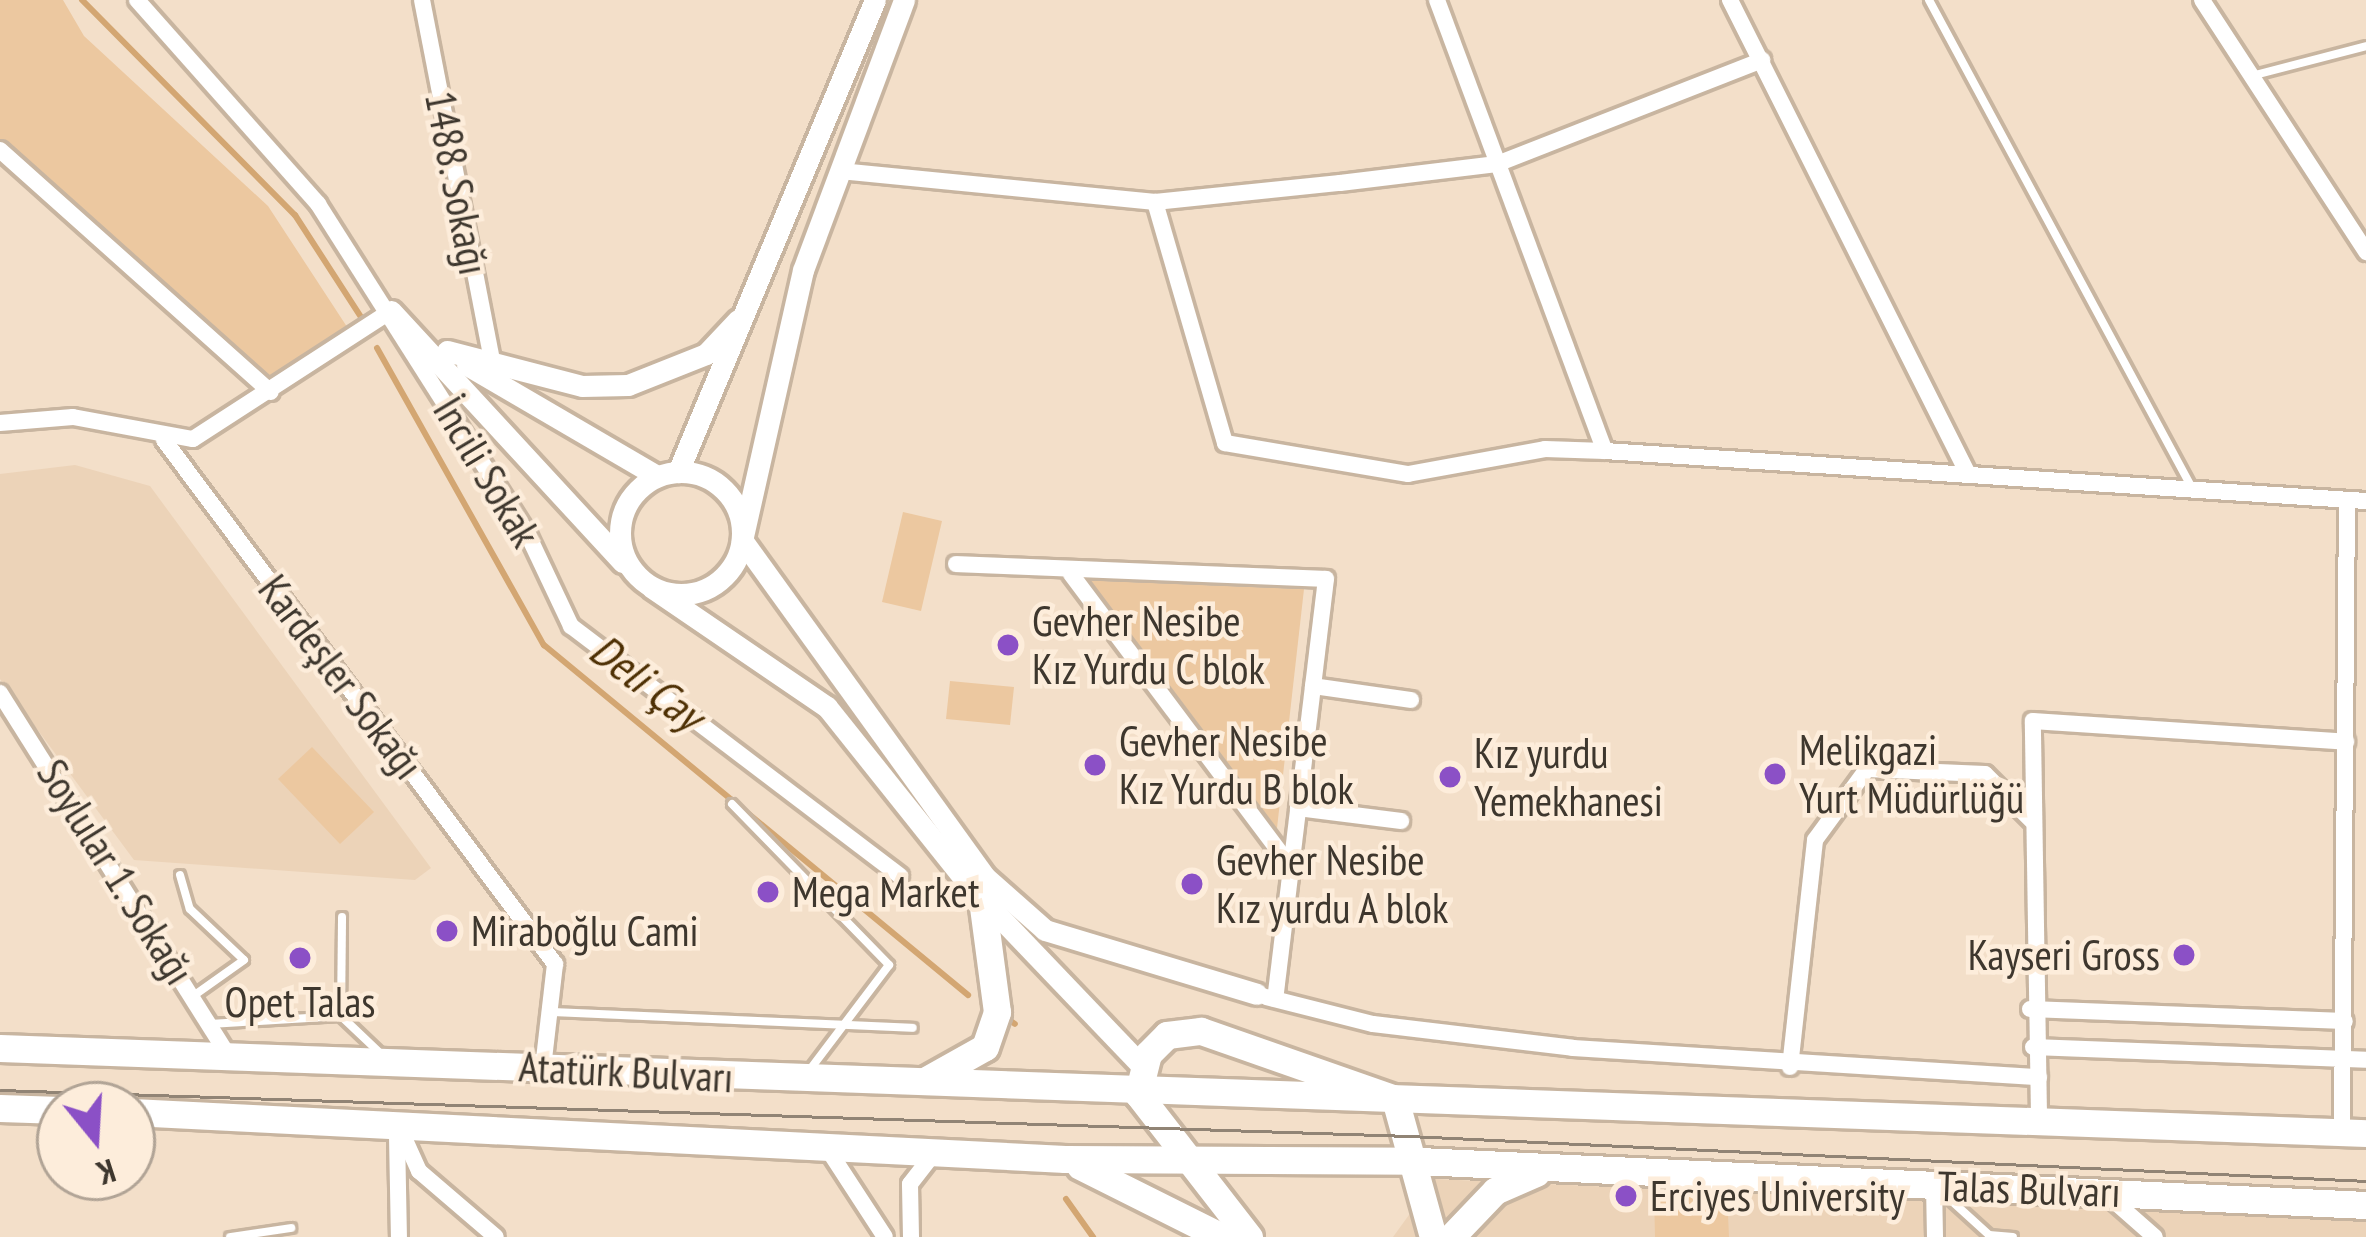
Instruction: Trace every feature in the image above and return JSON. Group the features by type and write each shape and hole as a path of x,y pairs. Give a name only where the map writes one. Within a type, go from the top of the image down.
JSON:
{"main road":[{"path":"911,1084 985,1047 999,980 982,899"},
{"path":"1249,1237 1188,1160 1141,1081 1158,1040 1201,1031 1395,1099 1419,1161 1433,1237"},
{"name":"Atatürk Bulvarı","path":"0,1048 911,1084 1141,1081 1252,1096"},
{"name":"Talas Bulvarı","path":"1252,1096 2039,1116 2354,1132"},
{"path":"0,1108 36,1109"},
{"name":"Atatürk Bulvarı","path":"156,1113 822,1143 1065,1160 1188,1160"},
{"path":"1065,1160 1173,1203 1222,1237"},
{"name":"Talas Bulvarı","path":"1188,1160 1419,1161 1548,1171 2366,1205"},
{"path":"1451,1237 1495,1191 1548,1171"}],"street":[{"name":"İncili Sokak","path":"136,0 317,204 391,311 571,626 900,876"},
{"name":"1488. Sokağı","path":"422,0 494,365"},
{"path":"644,581 620,521 668,474 751,307 874,0"},
{"path":"644,581 708,588 742,540 803,269 904,0"},
{"path":"1438,0 1605,451"},
{"path":"1730,0 1967,472"},
{"path":"2202,0 2366,252"},
{"path":"840,171 1155,202 1497,164 1762,60"},
{"path":"0,150 271,392"},
{"path":"1155,202 1225,443 1408,474 1545,449 1967,472 2356,501 2346,742 2344,1059 2354,1132"},
{"path":"447,351 494,365 628,385 706,354 751,307"},
{"path":"391,311 447,351 668,474 733,500 742,540 984,876 1045,930 1266,996 1412,1030 1790,1067 2039,1077"},
{"path":"0,423 73,417 164,440 205,434 391,311"},
{"path":"391,311 644,581 826,707 982,899 1141,1081"},
{"name":"Kardeşler Sokağı","path":"164,440 555,964 543,1068"},
{"path":"956,564 1071,574 1326,579 1291,867 1266,996"},
{"path":"1071,574 1291,867"},
{"path":"1313,686 1411,700"},
{"name":"Soylular 1. Sokağı","path":"0,693 227,1054"},
{"path":"2039,1116 2030,1009 2033,722 2346,742"},
{"path":"1790,1067 1815,840 1867,769 1985,774 2032,821"},
{"path":"1298,808 1401,821"},
{"path":"2030,1009 2345,1021"},
{"path":"2033,1047 2366,1060"},
{"path":"397,1122 399,1237"},
{"path":"397,1122 419,1171 496,1237"},
{"path":"822,1143 885,1237"},
{"path":"911,1237 910,1184 936,1150"},
{"path":"1934,1185 1935,1237"},
{"path":"2103,1192 2155,1237"}],"lane":[{"path":"1929,0 2193,489"},
{"path":"2255,75 2366,46"},
{"path":"732,804 889,965 846,1017 805,1080"},
{"path":"179,875 190,909 244,960 192,997"},
{"path":"341,1016 342,917"},
{"path":"549,1012 846,1017 913,1028"},
{"path":"208,1024 341,1016 368,1031 385,1061"},
{"path":"1934,1185 1988,1235 2013,1237"},
{"path":"230,1237 291,1228"}],"shaded area":[{"path":"0,0 63,0 84,36 268,206 353,336 275,384 0,145"},
{"path":"75,465 150,486 431,868 415,880 134,860 0,679 0,474"},
{"path":"903,512 942,521 921,611 882,602"},
{"path":"1079,580 1304,589 1276,837"},
{"path":"950,681 1014,687 1010,725 946,719"},
{"path":"312,747 374,812 340,844 278,779"},
{"name":"Erciyes University","path":"1435,1179 2366,1220 2366,1237 1393,1237"},
{"path":"1654,1191 1727,1193 1729,1237 1655,1237"}],"waterway":[{"name":"Deli Çay","path":"82,0 295,215 361,317"},
{"name":"Deli Çay","path":"377,348 544,645 968,995"},
{"name":"Deli Çay","path":"1005,1017 1015,1024"},
{"path":"1066,1199 1093,1237"}],"tram line":[{"path":"0,1090 1409,1136 2366,1181"}],"place":[{"name":"Gevher Nesibe Kız Yurdu C blok","path":"1008,645"},
{"name":"Gevher Nesibe Kız Yurdu B blok","path":"1095,765"},
{"name":"Melikgazi Yurt Müdürlüğü","path":"1775,774"},
{"name":"Kız yurdu Yemekhanesi","path":"1450,777"},
{"name":"Gevher Nesibe Kız yurdu A blok","path":"1192,884"},
{"name":"Mega Market","path":"768,892"},
{"name":"Miraboğlu Cami","path":"447,931"},
{"name":"Kayseri Gross","path":"2184,955"},
{"name":"Opet Talas","path":"300,958"},
{"name":"Erciyes University","path":"1626,1196"}]}
